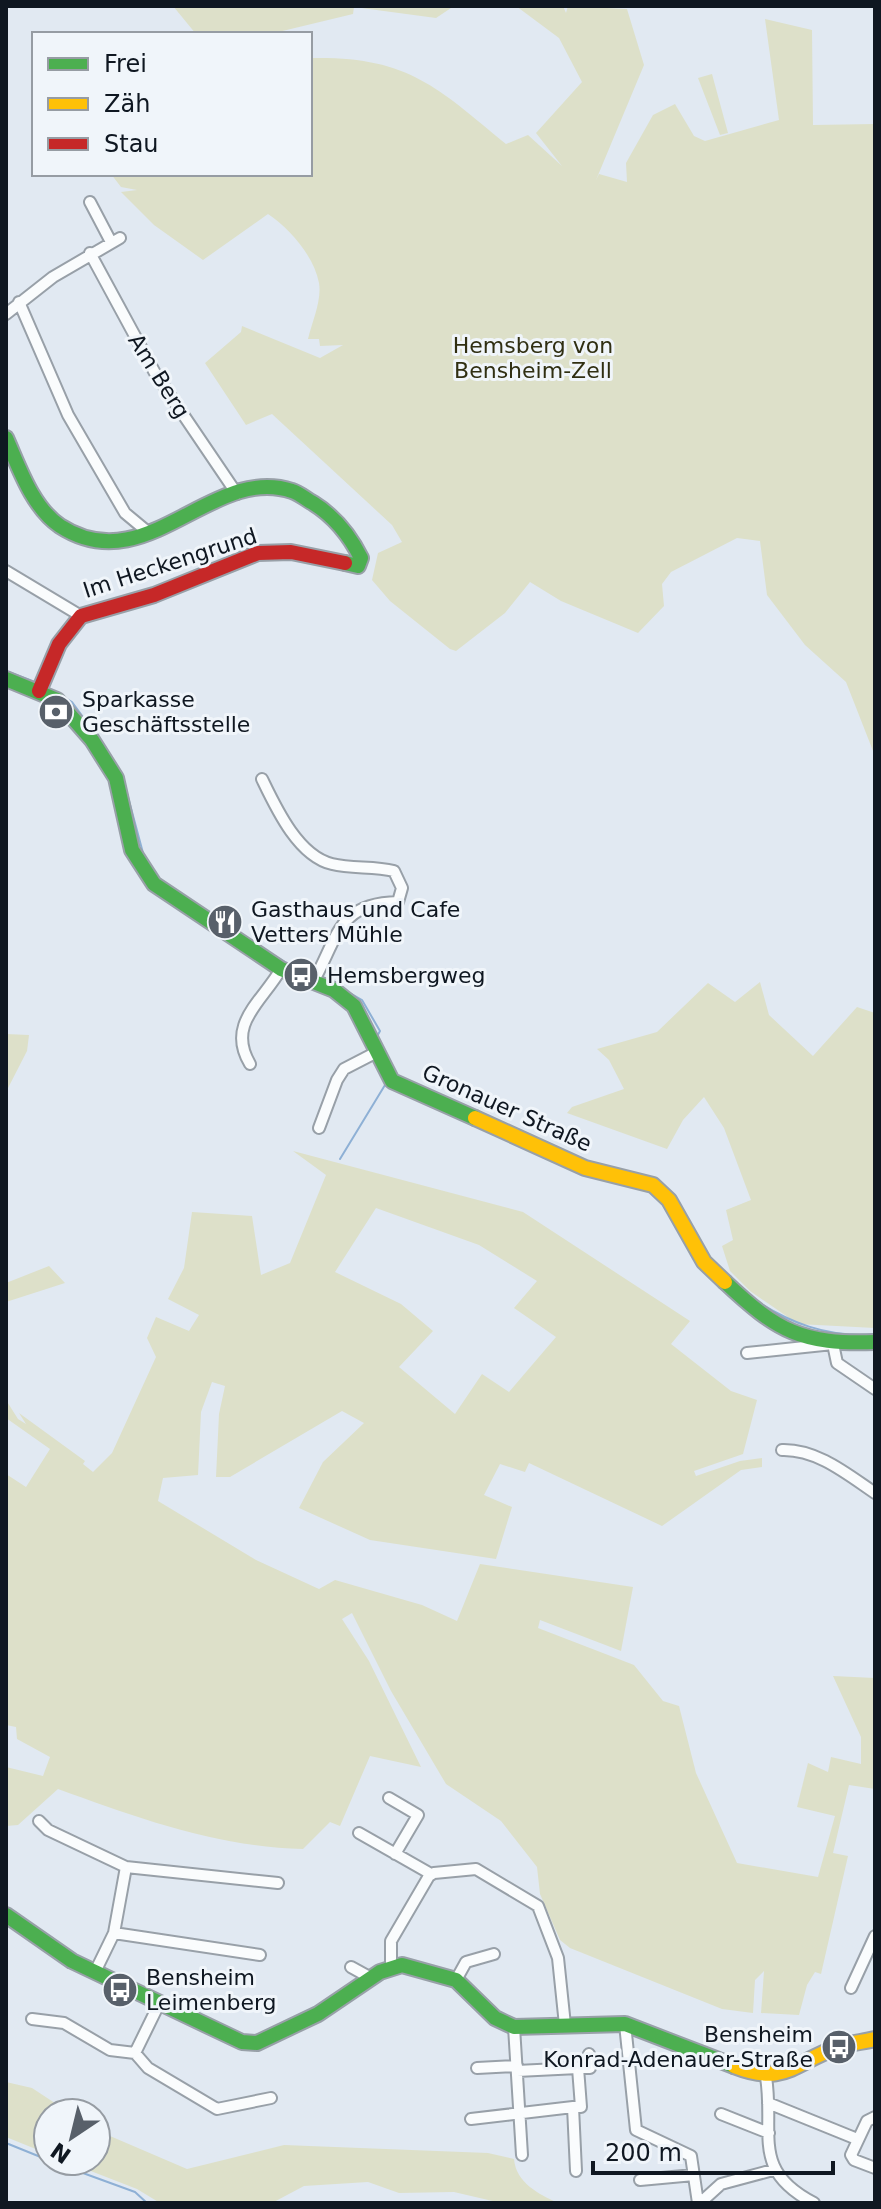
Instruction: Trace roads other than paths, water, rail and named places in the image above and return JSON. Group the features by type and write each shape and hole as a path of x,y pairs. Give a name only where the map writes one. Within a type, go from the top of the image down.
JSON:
{"street":[{"path":"6,314 90,253 116,240 90,202"},
{"name":"Am Berg","path":"90,253 155,373 237,494"},
{"path":"19,302 68,415 125,513 149,533"},
{"path":"6,438 29,486 60,527 102,543 130,541 237,494"},
{"name":"Im Heckengrund","path":"41,687 59,644 81,616 154,595 258,553 291,552 358,566 361,558 355,544 308,495 288,487 264,486 237,494"},
{"path":"6,571 81,616"},
{"name":"Gronauer Straße","path":"6,679 41,687 70,711 116,778 132,850 154,884 215,929 281,969 334,990 354,1006 375,1053 392,1081 585,1168 653,1185 669,1200 704,1262 728,1288 759,1314 805,1339 833,1344 875,1342"},
{"path":"262,779 295,835 313,855 333,864 373,866 394,871 402,888 398,902 368,905 346,920 330,943 313,982"},
{"path":"250,1064 242,1051 241,1027 281,969"},
{"path":"319,1128 344,1069 375,1053"},
{"path":"747,1353 833,1344 837,1363 875,1389"},
{"path":"782,1450 799,1450 820,1459 875,1493"},
{"path":"389,1798 418,1815 395,1854"},
{"path":"39,1821 48,1830 126,1867 278,1883"},
{"path":"359,1833 431,1874 476,1869 538,1906 558,1958 565,2025"},
{"path":"95,1972 114,1933 126,1867"},
{"path":"391,1966 391,1941 431,1874"},
{"path":"6,1915 54,1950 95,1972 230,2038 257,2043 318,2014 391,1966 412,1967 456,1980 495,2018 514,2027 625,2024 766,2077 784,2073 839,2047 871,2039"},
{"path":"114,1933 260,1955"},
{"path":"851,1988 875,1936"},
{"path":"456,1980 466,1962 494,1954"},
{"path":"351,1967 371,1978"},
{"path":"135,2053 159,2004"},
{"path":"32,2019 64,2023 110,2050 135,2053 148,2068 217,2109 271,2098"},
{"path":"625,2024 636,2130 691,2156 699,2203"},
{"path":"514,2027 522,2155"},
{"path":"477,2068 590,2068 589,2054"},
{"path":"471,2119 512,2116 519,2111 581,2107 578,2068"},
{"path":"766,2077 773,2170 814,2203"},
{"path":"768,2103 857,2139"},
{"path":"573,2107 576,2171"},
{"path":"721,2114 769,2133"},
{"path":"875,2117 867,2121 857,2139 852,2158 875,2168"},
{"path":"699,2203 721,2184 773,2170"},
{"path":"640,2180 694,2175"}],"waterway":[{"path":"6,671 35,682"},
{"path":"62,696 72,702 94,732"},
{"path":"124,782 143,853"},
{"path":"251,942 290,965"},
{"path":"324,978 362,1000 380,1031 375,1040"},
{"path":"340,1159 385,1085"},
{"path":"749,1296 809,1327 841,1334 875,1334"},
{"path":"6,2143 32,2154"},
{"path":"94,2177 135,2192 147,2203"}],"place":[{"name":"Sparkasse Geschäftsstelle","path":"56,712"},
{"name":"Gasthaus und Cafe Vetters Mühle","path":"225,922"},
{"name":"Hemsbergweg","path":"301,975"},
{"name":"Bensheim Leimenberg","path":"120,1990"},
{"name":"Bensheim Konrad-Adenauer-Straße","path":"839,2047"}],"park label":[{"name":"Hemsberg von Bensheim-Zell","path":"533,358"}]}
